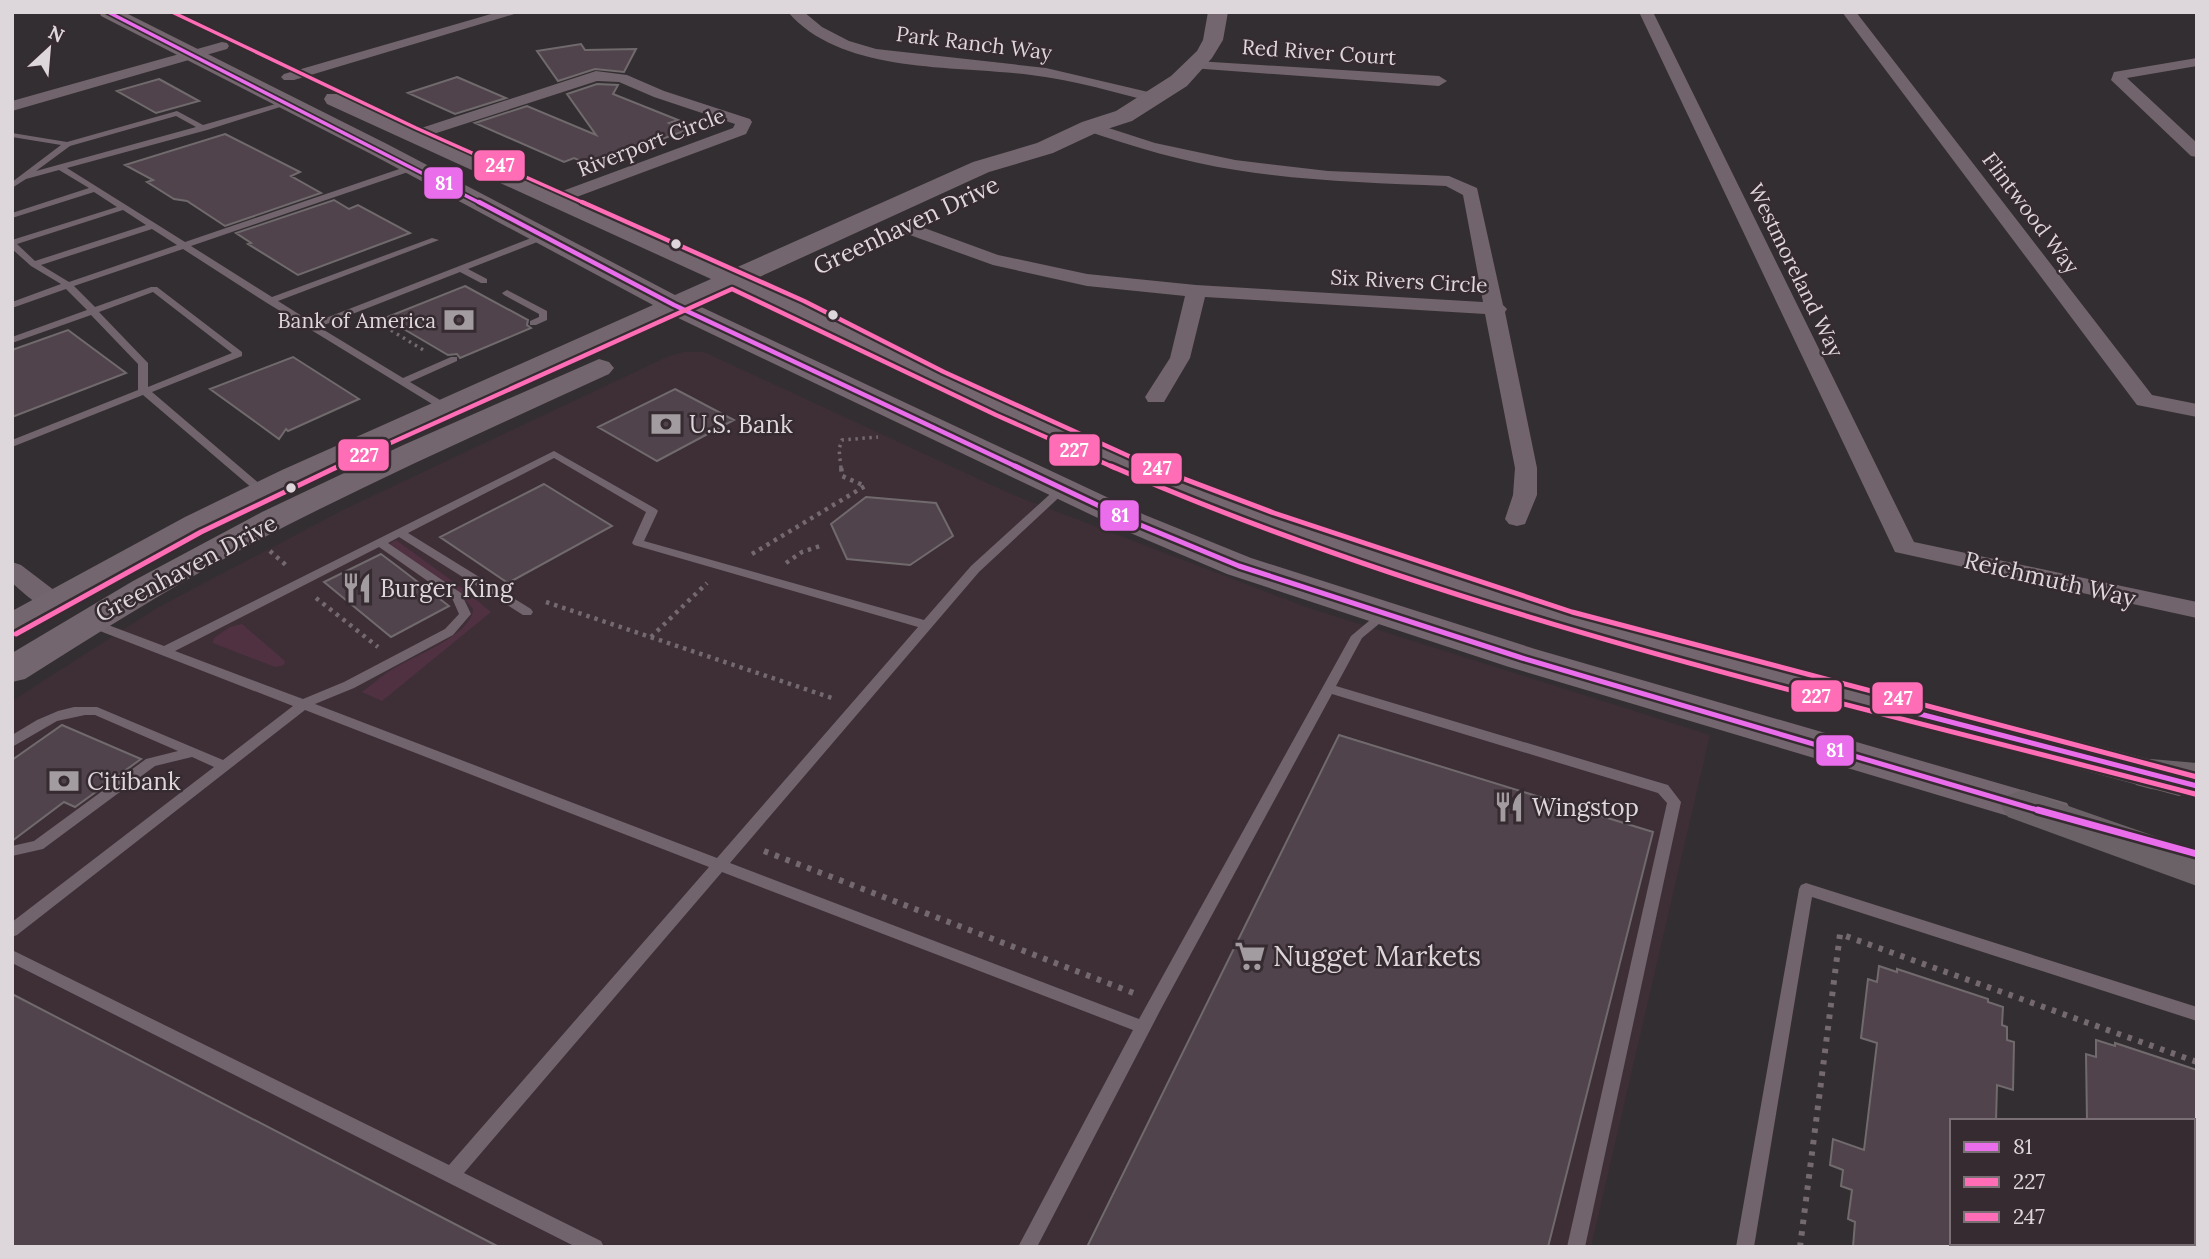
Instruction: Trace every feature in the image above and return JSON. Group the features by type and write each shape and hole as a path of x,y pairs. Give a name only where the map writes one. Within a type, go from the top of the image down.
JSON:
{"highway":[{"path":"2151,774 2197,779"},
{"path":"2023,806 2197,869"}],"main road":[{"path":"108,12 414,167 542,237 689,312 1133,522 1238,566 1522,658 2023,806 2197,854"},
{"path":"151,12 412,136 747,285 1040,426 1147,474 1271,521 1570,620 2197,786"},
{"name":"Greenhaven Drive","path":"12,670 87,622 228,542 689,312 981,167 1045,148 1090,127 1124,116 1156,98 1196,65 1213,40 1218,12"},
{"name":"Greenhaven Drive","path":"747,285 902,226 1012,176 1045,148"},
{"name":"Greenhaven Drive","path":"12,626 197,524 324,463 446,408 689,312"},
{"path":"87,622 87,609 100,593 262,504 324,463"},
{"path":"12,648 43,627 58,608 54,603"}],"street":[{"path":"289,77 514,12"},
{"name":"Park Ranch Way","path":"795,12 826,35 878,52 927,61 1054,74 1156,98"},
{"name":"Westmoreland Way","path":"1646,12 1904,547"},
{"name":"Flintwood Way","path":"1849,12 2145,400 2197,411"},
{"path":"12,106 222,46"},
{"path":"2197,62 2119,75 2119,80 2197,152"},
{"name":"Red River Court","path":"1196,65 1439,81"},
{"name":"Riverport Circle","path":"412,136 596,76 622,78 659,94 744,122 740,131 555,200"},
{"name":"Six Rivers Circle","path":"902,226 968,251 1034,270 1099,282 1196,291 1497,309 1471,192 1449,181 1328,176 1236,165 1151,147 1090,127"},
{"path":"1156,397 1175,372 1185,353 1196,291"},
{"path":"1497,309 1526,468 1525,495 1517,519"},
{"name":"Reichmuth Way","path":"1904,547 2197,610"},
{"path":"12,570 54,603"}],"lane":[{"path":"25,177 289,103"},
{"path":"12,186 67,144 177,113 204,128"},
{"path":"12,135 67,144"},
{"path":"12,305 414,167"},
{"path":"62,168 270,301 446,408"},
{"path":"12,216 94,189"},
{"path":"124,207 12,244 34,264 68,285 143,363 143,390 263,492"},
{"path":"34,264 152,226"},
{"path":"312,327 542,237"},
{"path":"270,301 436,240"},
{"path":"461,269 484,281"},
{"path":"12,341 154,289 239,354 12,444"},
{"path":"507,293 544,313 544,318 533,323"},
{"path":"402,382 454,359"},
{"path":"165,650 554,454 652,510 638,543 926,625"},
{"path":"452,1174 975,569 1063,488"},
{"path":"399,532 527,612"},
{"path":"12,931 304,704 349,685 449,632 466,614 457,596 379,542"},
{"path":"1027,1247 1142,1027 1357,636 1385,614"},
{"path":"87,622 1142,1027"},
{"path":"1328,688 1663,789 1674,802 1576,1247"},
{"path":"12,742 36,726 79,708 97,711 225,766"},
{"path":"12,851 38,845 151,762 193,752"},
{"path":"1745,1247 1806,889 2197,1014"},
{"path":"12,957 595,1247"}],"path":[{"path":"374,320 443,364"},
{"path":"651,638 716,574 866,486 842,476 839,449 842,440 878,437"},
{"path":"786,563 802,552 823,545"},
{"path":"263,546 285,564 299,583 385,653"},
{"path":"536,599 832,698"},
{"path":"772,842 763,852 1156,1002"},
{"path":"1800,1247 1840,934 2197,1062"}],"shaded area":[{"path":"684,352 704,352 1011,494 1306,607 1710,735 1591,1247 12,1247 12,701 157,608 343,510 669,356"},
{"path":"396,540 466,591 460,595 390,544"},
{"path":"469,594 491,612 382,701 362,692 389,671 440,644 463,628 473,609 464,598"},
{"path":"242,624 285,661 284,665 275,667 213,643 214,638 230,627"}],"building":[{"path":"581,44 585,50 636,49 624,72 595,69 558,81 537,51"},
{"path":"457,77 506,98 455,114 408,93"},
{"path":"159,79 199,101 156,113 117,91"},
{"path":"597,84 618,85 613,94 678,120 669,123 687,130 590,165 574,158 564,162 475,123 527,106 596,135 567,94"},
{"path":"225,134 300,172 291,176 321,193 225,226 187,201 174,199 147,182 153,180 125,165"},
{"path":"334,200 349,209 358,205 410,233 298,275 248,244 251,243 236,233"},
{"name":"Bank of America","path":"465,286 528,320 527,325 531,328 460,358 457,354 448,355 385,318"},
{"path":"68,330 126,373 12,417 12,350"},
{"path":"293,357 359,399 288,431 286,429 279,439 210,389"},
{"name":"U.S. Bank","path":"675,389 734,420 657,461 598,427"},
{"path":"544,484 612,526 508,583 440,537"},
{"path":"866,497 936,503 953,536 910,565 847,559 831,524"},
{"path":"381,554 449,606 391,637 324,582"},
{"name":"Citibank","path":"62,725 141,759 75,807 64,802 12,841 12,760"},
{"path":"1339,735 1653,832 1548,1247 1087,1247"},
{"path":"1879,966 1897,972 1897,969 1988,999 1988,1002 2003,1007 2002,1025 2007,1027 2007,1040 2014,1042 2013,1090 1997,1085 1996,1119 1950,1119 1952,1247 1853,1247 1855,1222 1848,1219 1852,1190 1841,1186 1843,1170 1830,1165 1833,1139 1864,1150 1877,1043 1861,1038 1868,979 1877,982"},
{"path":"12,994 499,1247 12,1247"},
{"path":"2096,1040 2115,1046 2115,1043 2197,1070 2197,1121 2087,1119 2086,1054 2096,1057"}],"transit line":[{"name":"81","path":"108,12 379,149 674,305 1133,522 1239,566 1522,658 2023,806 2197,854"},
{"name":"247","path":"172,12 416,128 804,301 944,372 1044,418 1150,466 1274,513 1572,612 2197,777"},
{"name":"227","path":"16,634 201,532 297,485 732,289 996,415 1129,474 1265,528 1379,568 1494,605 1727,672 2195,794"},
{"name":"81","path":"1916,713 2197,786"}],"place":[{"name":"Bank of America","path":"459,320"},
{"name":"U.S. Bank","path":"666,424"},
{"name":"Burger King","path":"357,588"},
{"name":"Citibank","path":"64,781"},
{"name":"Wingstop","path":"1509,807"},
{"name":"Nugget Markets","path":"1250,956"}]}
